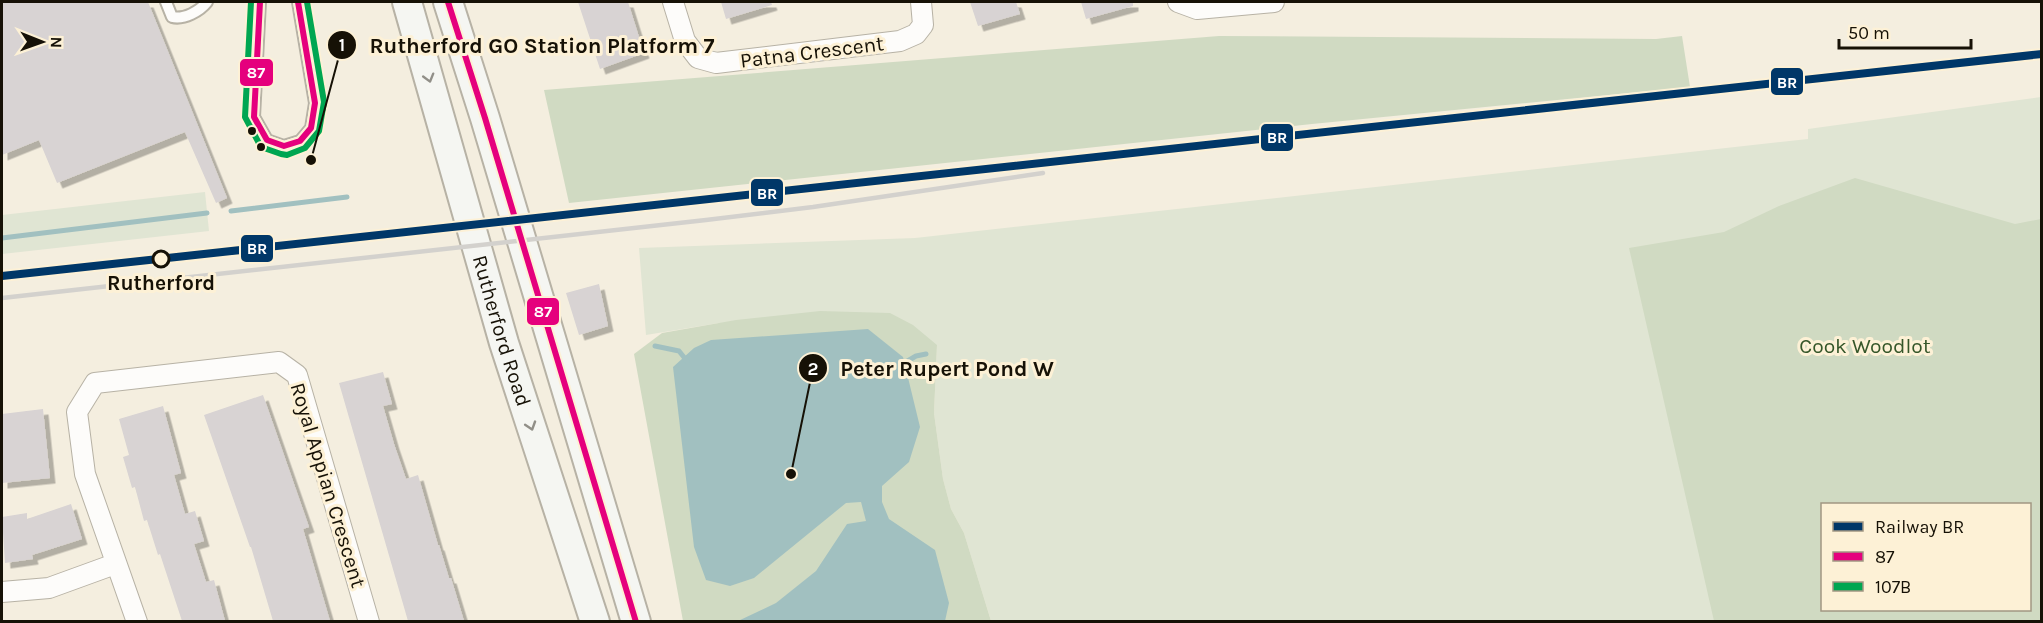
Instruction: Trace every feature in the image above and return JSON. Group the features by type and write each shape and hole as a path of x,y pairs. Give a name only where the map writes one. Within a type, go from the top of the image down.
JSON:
{"main road":[{"name":"Rutherford Road","path":"407,2 504,343 595,621"},
{"path":"448,2 636,621"}],"street":[{"name":"Patna Crescent","path":"673,2 685,41 698,58 716,63 900,41 916,34 923,25 921,2"},
{"path":"1178,2 1197,9 1274,2"},
{"name":"Royal Appian Crescent","path":"137,621 85,474 77,412 95,383 279,362 297,375 369,621"},
{"path":"2,592 49,588 115,564"}],"lane":[{"path":"166,2 172,17 178,18 202,4"},
{"path":"260,2 254,117 267,140 284,146 300,141 311,128 315,103 298,2"}],"green space":[{"path":"1219,36 1656,39 1682,36 1690,87 1312,124 569,203 544,90"},
{"path":"2041,97 2041,621 991,621 964,533 951,509 943,479 934,413 937,345 719,323 646,335 639,248 915,238 1808,139 1808,129"},
{"name":"Cook Woodlot","path":"1855,178 2015,224 2041,219 2041,621 1714,621 1629,248 1724,232 1779,206"},
{"path":"205,192 209,231 2,254 2,215"},
{"path":"820,311 890,313 913,325 937,345 934,413 943,479 951,509 964,533 991,621 683,621 634,354 662,333 736,320"}],"water":[{"path":"868,329 903,357 920,427 909,462 882,486 882,502 889,519 935,550 949,603 945,621 738,621 776,603 816,571 847,524 866,521 861,502 846,503 754,578 730,586 706,580 694,547 673,367 694,348 711,340"}],"building":[{"path":"2,2 148,2 227,198 216,203 185,132 57,183 39,140 2,155"},
{"path":"578,2 628,2 644,53 600,69"},
{"path":"721,2 771,2 772,5 726,19"},
{"path":"970,2 1016,2 1020,14 978,26"},
{"path":"1081,2 1133,2 1133,6 1086,19"},
{"path":"599,284 608,326 579,335 566,293"},
{"path":"383,372 392,404 383,406 394,444 406,479 418,475 438,545 464,621 408,621 339,383"},
{"path":"263,395 309,527 303,529 330,621 273,621 251,547 204,415"},
{"path":"163,406 181,473 174,475 185,514 195,511 204,541 194,544 206,582 214,580 225,621 182,621 160,554 158,555 147,520 144,521 135,487 132,488 123,457 129,455 119,419"},
{"path":"43,409 50,478 2,483 2,414"},
{"path":"71,504 82,539 32,555 33,559 5,563 2,517 27,513 27,519"}],"waterway":[{"path":"231,211 347,197"},
{"path":"2,238 207,213"},
{"path":"655,346 679,351 687,361"},
{"path":"899,366 916,356 926,354"}],"railway":[{"path":"2,298 706,220 813,207 1043,173"}],"rail line":[{"name":"BR","path":"2,276 2042,54"}],"transit line":[{"name":"107B","path":"251,2 245,117 261,147 287,155 305,148 319,131 324,102 307,2"},
{"name":"87","path":"260,2 254,117 267,140 284,146 300,141 311,128 315,103 298,2"},
{"name":"87","path":"448,2 636,622"}],"place":[{"name":"Rutherford GO Station Platform 7","path":"311,160"},
{"name":"Rutherford","path":"161,259"},
{"name":"Peter Rupert Pond W","path":"791,474"}]}
